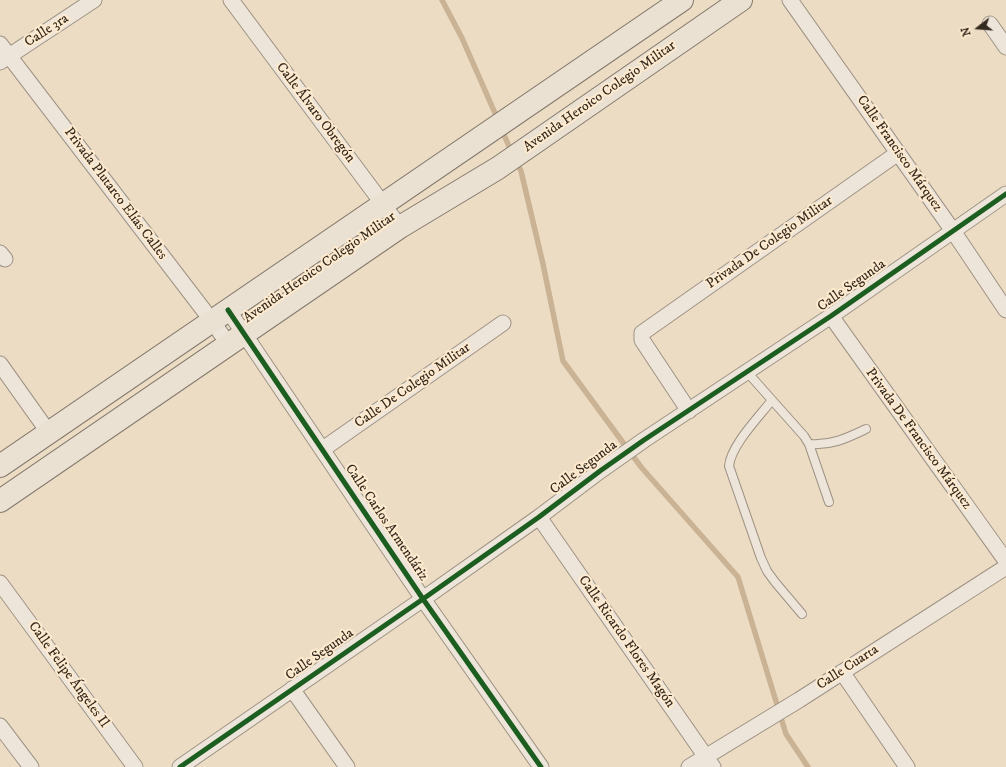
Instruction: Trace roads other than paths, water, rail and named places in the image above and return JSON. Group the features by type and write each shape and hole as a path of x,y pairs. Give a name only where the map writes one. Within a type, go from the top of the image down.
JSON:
{"main road":[{"name":"Avenida Heroico Colegio Militar","path":"0,466 682,0"},
{"name":"Avenida Heroico Colegio Militar","path":"0,501 400,227 498,168 741,0"},
{"path":"592,61 610,91"}],"street":[{"name":"Calle 3ra","path":"3,54 94,0"},
{"name":"Calle Álvaro Obregón","path":"230,0 400,227"},
{"name":"Calle Francisco Márquez","path":"790,0 953,231 1006,310"},
{"path":"990,24 1006,47"},
{"name":"Privada Plutarco Elías Calles","path":"3,54 220,315 237,340"},
{"name":"Privada De Colegio Militar","path":"689,411 642,340 642,333 898,153"},
{"name":"Calle Segunda","path":"180,767 423,599 644,440 831,316 1006,194"},
{"name":"Privada De Francisco Márquez","path":"831,316 1006,561"},
{"name":"Calle De Colegio Militar","path":"323,449 503,323"},
{"name":"Calle Carlos Armendáriz","path":"237,340 323,449 423,599 541,767"},
{"path":"0,364 49,432"},
{"name":"Calle Ricardo Flores Magón","path":"539,517 709,762"},
{"name":"Calle Cuarta","path":"689,767 709,762 759,724 799,700 1006,567"},
{"name":"Calle Felipe Ángeles Il","path":"0,583 135,767"},
{"path":"842,672 907,767"},
{"path":"292,689 347,767"},
{"path":"0,726 31,767"}],"lane":[{"path":"747,372 804,436 809,444 829,502"},
{"path":"772,400 740,441 732,454 729,466 761,558 767,571 802,614"},
{"path":"809,444 826,445 840,441 866,429"}],"waterway":[{"path":"442,0 462,38 498,120"},
{"path":"501,128 512,153"},
{"path":"516,161 521,171 543,264 563,361 641,467 738,577 786,734 808,767"}]}
